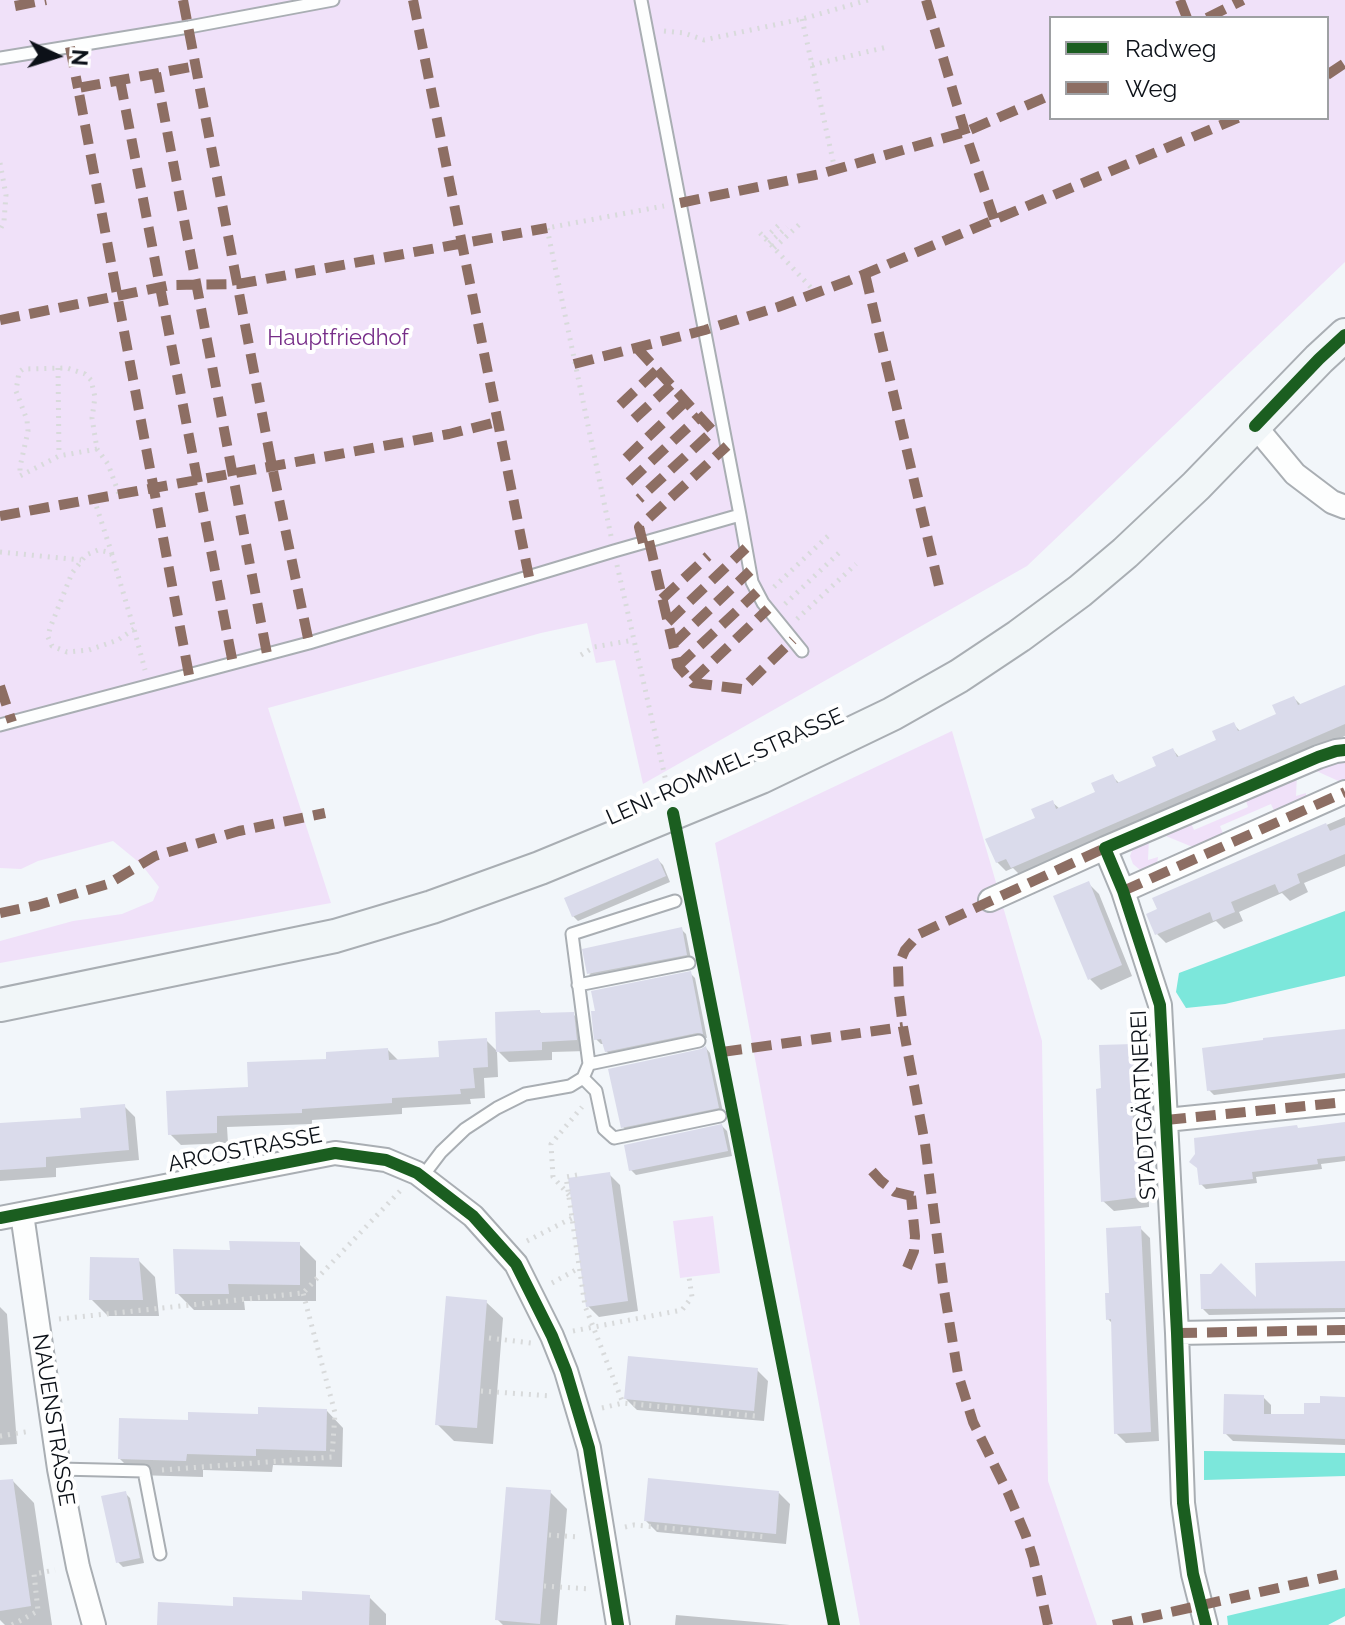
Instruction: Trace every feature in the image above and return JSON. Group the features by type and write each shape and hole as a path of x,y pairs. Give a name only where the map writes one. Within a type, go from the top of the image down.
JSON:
{"main road":[{"name":"LENI-ROMMEL-STRASSE","path":"0,1005 335,936 432,907 540,868 761,777 892,714 959,676 1080,591 1196,486 1345,335"}],"street":[{"path":"1255,426 1295,474 1332,502 1345,507"},
{"path":"990,900 1318,757 1345,750"},
{"path":"1123,891 1345,792"},
{"name":"STADTGÄRTNEREI","path":"1105,848 1123,891 1160,1005 1183,1503 1193,1574 1206,1625"},
{"path":"1166,1120 1345,1102"},
{"name":"ARCOSTRASSE","path":"11,1216 335,1153 386,1160 417,1173 413,1182 473,1216 516,1264 552,1336 589,1448 618,1625"},
{"name":"NAUENSTRASSE","path":"11,1216 78,1567 94,1625"},
{"path":"1177,1333 1345,1330"}],"lane":[{"path":"0,58 333,0"},
{"path":"641,0 752,582 773,616 802,651"},
{"path":"0,725 309,643 740,515"},
{"path":"413,1182 465,1129 497,1108 525,1094 570,1086 583,1078 589,1064 572,934 675,901"},
{"path":"578,985 689,963"},
{"path":"589,1064 699,1041"},
{"path":"583,1078 596,1091 604,1129 614,1138 720,1116"},
{"path":"59,1469 144,1471 160,1554"}],"path":[{"path":"647,35 671,30 704,40 802,19 868,0"},
{"path":"802,19 835,170"},
{"path":"812,65 887,47"},
{"path":"0,163 6,195 4,221 0,230"},
{"path":"668,792 547,228 680,203"},
{"path":"767,240 802,222"},
{"path":"767,240 784,224"},
{"path":"767,240 816,293"},
{"path":"58,368 59,456"},
{"path":"97,449 59,456 20,476 28,431 16,391 19,372 23,369 67,368 85,374 93,384 92,418 97,449 108,464 119,494"},
{"path":"94,499 150,686"},
{"path":"761,599 828,536"},
{"path":"112,555 98,550 82,560 63,592 48,637 52,646 67,652 89,650 118,640 134,629"},
{"path":"773,616 842,550"},
{"path":"0,552 82,560"},
{"path":"785,631 856,564"},
{"path":"581,655 594,647 634,640"},
{"path":"569,1195 553,1177 551,1144 596,1091"},
{"path":"577,1175 566,1177 585,1306 623,1403"},
{"path":"50,1320 303,1293 413,1182"},
{"path":"531,1238 572,1218"},
{"path":"553,1283 579,1268"},
{"path":"572,1332 682,1310 692,1297 689,1277"},
{"path":"267,1285 268,1296"},
{"path":"144,1471 332,1457 335,1413 303,1293"},
{"path":"196,1294 197,1304"},
{"path":"127,1300 128,1311"},
{"path":"489,1338 542,1344"},
{"path":"481,1391 561,1397"},
{"path":"602,1408 623,1403 755,1416"},
{"path":"0,1436 36,1430"},
{"path":"291,1450 291,1460"},
{"path":"221,1455 221,1465"},
{"path":"627,1526 767,1537"},
{"path":"549,1535 590,1537"},
{"path":"12,1625 38,1611 34,1574 60,1570"},
{"path":"544,1586 598,1590"}],"green space":[{"name":"Hauptfriedhof","path":"0,0 1345,0 1345,262 1027,566 643,784 615,660 596,663 587,623 268,708 331,903 0,963 0,941 73,921 122,914 153,901 159,887 141,864 113,841 38,861 21,869 0,868"},
{"path":"952,731 1042,1041 1048,1481 1097,1625 860,1625 715,843"},
{"path":"1345,758 1345,784 1312,769"},
{"path":"1297,775 1296,796 1306,793 1306,800 1275,813 1271,804 1220,826 1224,836 1195,848 1161,834 1190,821 1194,830 1248,807 1245,798"},
{"path":"1149,838 1148,860 1158,857 1157,864 1139,869 1130,856 1137,843"},
{"path":"713,1216 720,1273 680,1278 673,1221"}],"shaded area":[{"path":"1345,911 1345,976 1225,1004 1186,1008 1176,992 1179,973"},
{"path":"1204,1451 1345,1453 1345,1476 1204,1480"},
{"path":"1345,1588 1345,1616 1328,1625 1228,1625 1227,1616"}],"building":[{"path":"1345,685 1345,724 1011,868 1006,859 996,863 985,839 1035,818 1031,809 1053,800 1056,809 1095,792 1091,783 1113,774 1117,783 1156,766 1152,757 1173,748 1177,757 1216,740 1212,731 1234,722 1238,731 1276,714 1272,705 1294,696 1298,705"},
{"path":"1326,823 1330,831 1345,825 1345,854 1297,874 1300,883 1279,893 1275,884 1231,902 1235,912 1213,921 1210,912 1155,935 1146,914 1157,909 1152,898"},
{"path":"658,858 666,876 572,917 564,898"},
{"path":"1089,881 1122,965 1088,980 1053,896"},
{"path":"682,927 687,955 587,974 582,949"},
{"path":"691,971 703,1034 605,1052 601,1039 594,1040 591,1011 595,1011 591,991"},
{"path":"540,1010 540,1013 574,1012 577,1040 542,1042 542,1050 496,1052 495,1012"},
{"path":"1345,1029 1345,1073 1207,1091 1202,1048"},
{"path":"487,1038 488,1067 473,1068 475,1088 460,1089 461,1094 392,1098 392,1103 302,1109 302,1113 217,1116 217,1133 168,1135 166,1091 248,1087 247,1062 326,1059 326,1052 388,1048 389,1060 439,1057 438,1041"},
{"path":"1134,1044 1133,1124 1137,1124 1140,1197 1101,1202 1096,1089 1101,1088 1099,1045"},
{"path":"706,1046 719,1108 621,1128 608,1069"},
{"path":"125,1104 129,1150 46,1157 46,1167 0,1170 0,1123 81,1118 80,1108"},
{"path":"1345,1122 1345,1156 1317,1159 1318,1164 1252,1172 1253,1179 1199,1185 1197,1168 1189,1162 1195,1154 1194,1138"},
{"path":"722,1124 728,1151 629,1171 624,1145"},
{"path":"610,1172 628,1301 586,1307 568,1178"},
{"path":"1141,1226 1151,1432 1114,1434 1111,1319 1106,1320 1105,1293 1109,1293 1106,1228"},
{"path":"229,1241 300,1242 300,1285 228,1284 229,1294 175,1294 173,1249 230,1250"},
{"path":"90,1257 139,1258 143,1300 89,1300"},
{"path":"1345,1261 1345,1308 1201,1309 1200,1274 1211,1274 1221,1263 1256,1297 1255,1263"},
{"path":"446,1296 487,1300 477,1428 435,1425"},
{"path":"628,1356 758,1368 754,1411 624,1399"},
{"path":"1224,1394 1264,1395 1264,1414 1304,1414 1304,1403 1320,1403 1320,1396 1345,1397 1345,1439 1223,1434"},
{"path":"258,1407 327,1409 326,1451 256,1449 256,1456 187,1454 186,1461 118,1459 119,1418 188,1420 188,1412 258,1414"},
{"path":"648,1478 779,1491 776,1534 644,1521"},
{"path":"13,1479 31,1606 0,1611 0,1480"},
{"path":"506,1487 551,1490 540,1624 495,1620"},
{"path":"126,1491 140,1558 116,1563 101,1496"},
{"path":"302,1591 370,1595 369,1625 157,1625 158,1602 233,1606 233,1597 302,1600"}],"marked path":[{"path":"15,6 46,0"},
{"path":"183,0 309,643"},
{"path":"413,0 529,577"},
{"path":"926,0 994,219"},
{"path":"1180,0 1186,16"},
{"path":"1211,16 1243,0"},
{"path":"70,47 78,88"},
{"path":"1329,74 1345,63"},
{"path":"189,675 78,88 196,66"},
{"path":"156,73 267,654"},
{"path":"120,80 233,664"},
{"path":"680,203 820,174 965,132 1049,96"},
{"path":"574,364 705,330 778,307 848,281 1233,120"},
{"path":"0,320 171,285 238,284 547,228"},
{"path":"865,274 939,586"},
{"path":"637,348 713,431 639,499"},
{"path":"620,405 657,370"},
{"path":"634,419 671,385"},
{"path":"626,458 686,401"},
{"path":"629,482 700,416"},
{"path":"0,516 449,434 497,422"},
{"path":"643,543 639,527 727,446"},
{"path":"649,541 678,666 693,683 742,689 793,640"},
{"path":"668,622 746,548"},
{"path":"662,599 708,556"},
{"path":"673,644 750,571"},
{"path":"678,666 757,592"},
{"path":"692,681 768,609"},
{"path":"0,686 12,722"},
{"path":"1123,891 1345,792"},
{"path":"0,913 108,884 155,856 239,831 325,813"},
{"path":"1048,1625 1026,1536 973,1422 958,1374 925,1144 903,1027 898,966 905,950 919,934 1105,848"},
{"path":"722,1052 903,1027"},
{"path":"1166,1120 1345,1102"},
{"path":"872,1171 895,1192 920,1198"},
{"path":"907,1268 914,1251 915,1236 911,1196"},
{"path":"1177,1333 1345,1330"},
{"path":"1113,1625 1345,1573"}],"cycle path":[{"path":"1255,426 1345,335"},
{"path":"1206,1625 1193,1574 1183,1503 1160,1005 1123,891 1105,848 1318,757 1345,750"},
{"path":"673,813 834,1625"},
{"path":"0,1218 335,1153 386,1160 417,1173 473,1216 516,1264 552,1336 589,1448 618,1625"}]}
